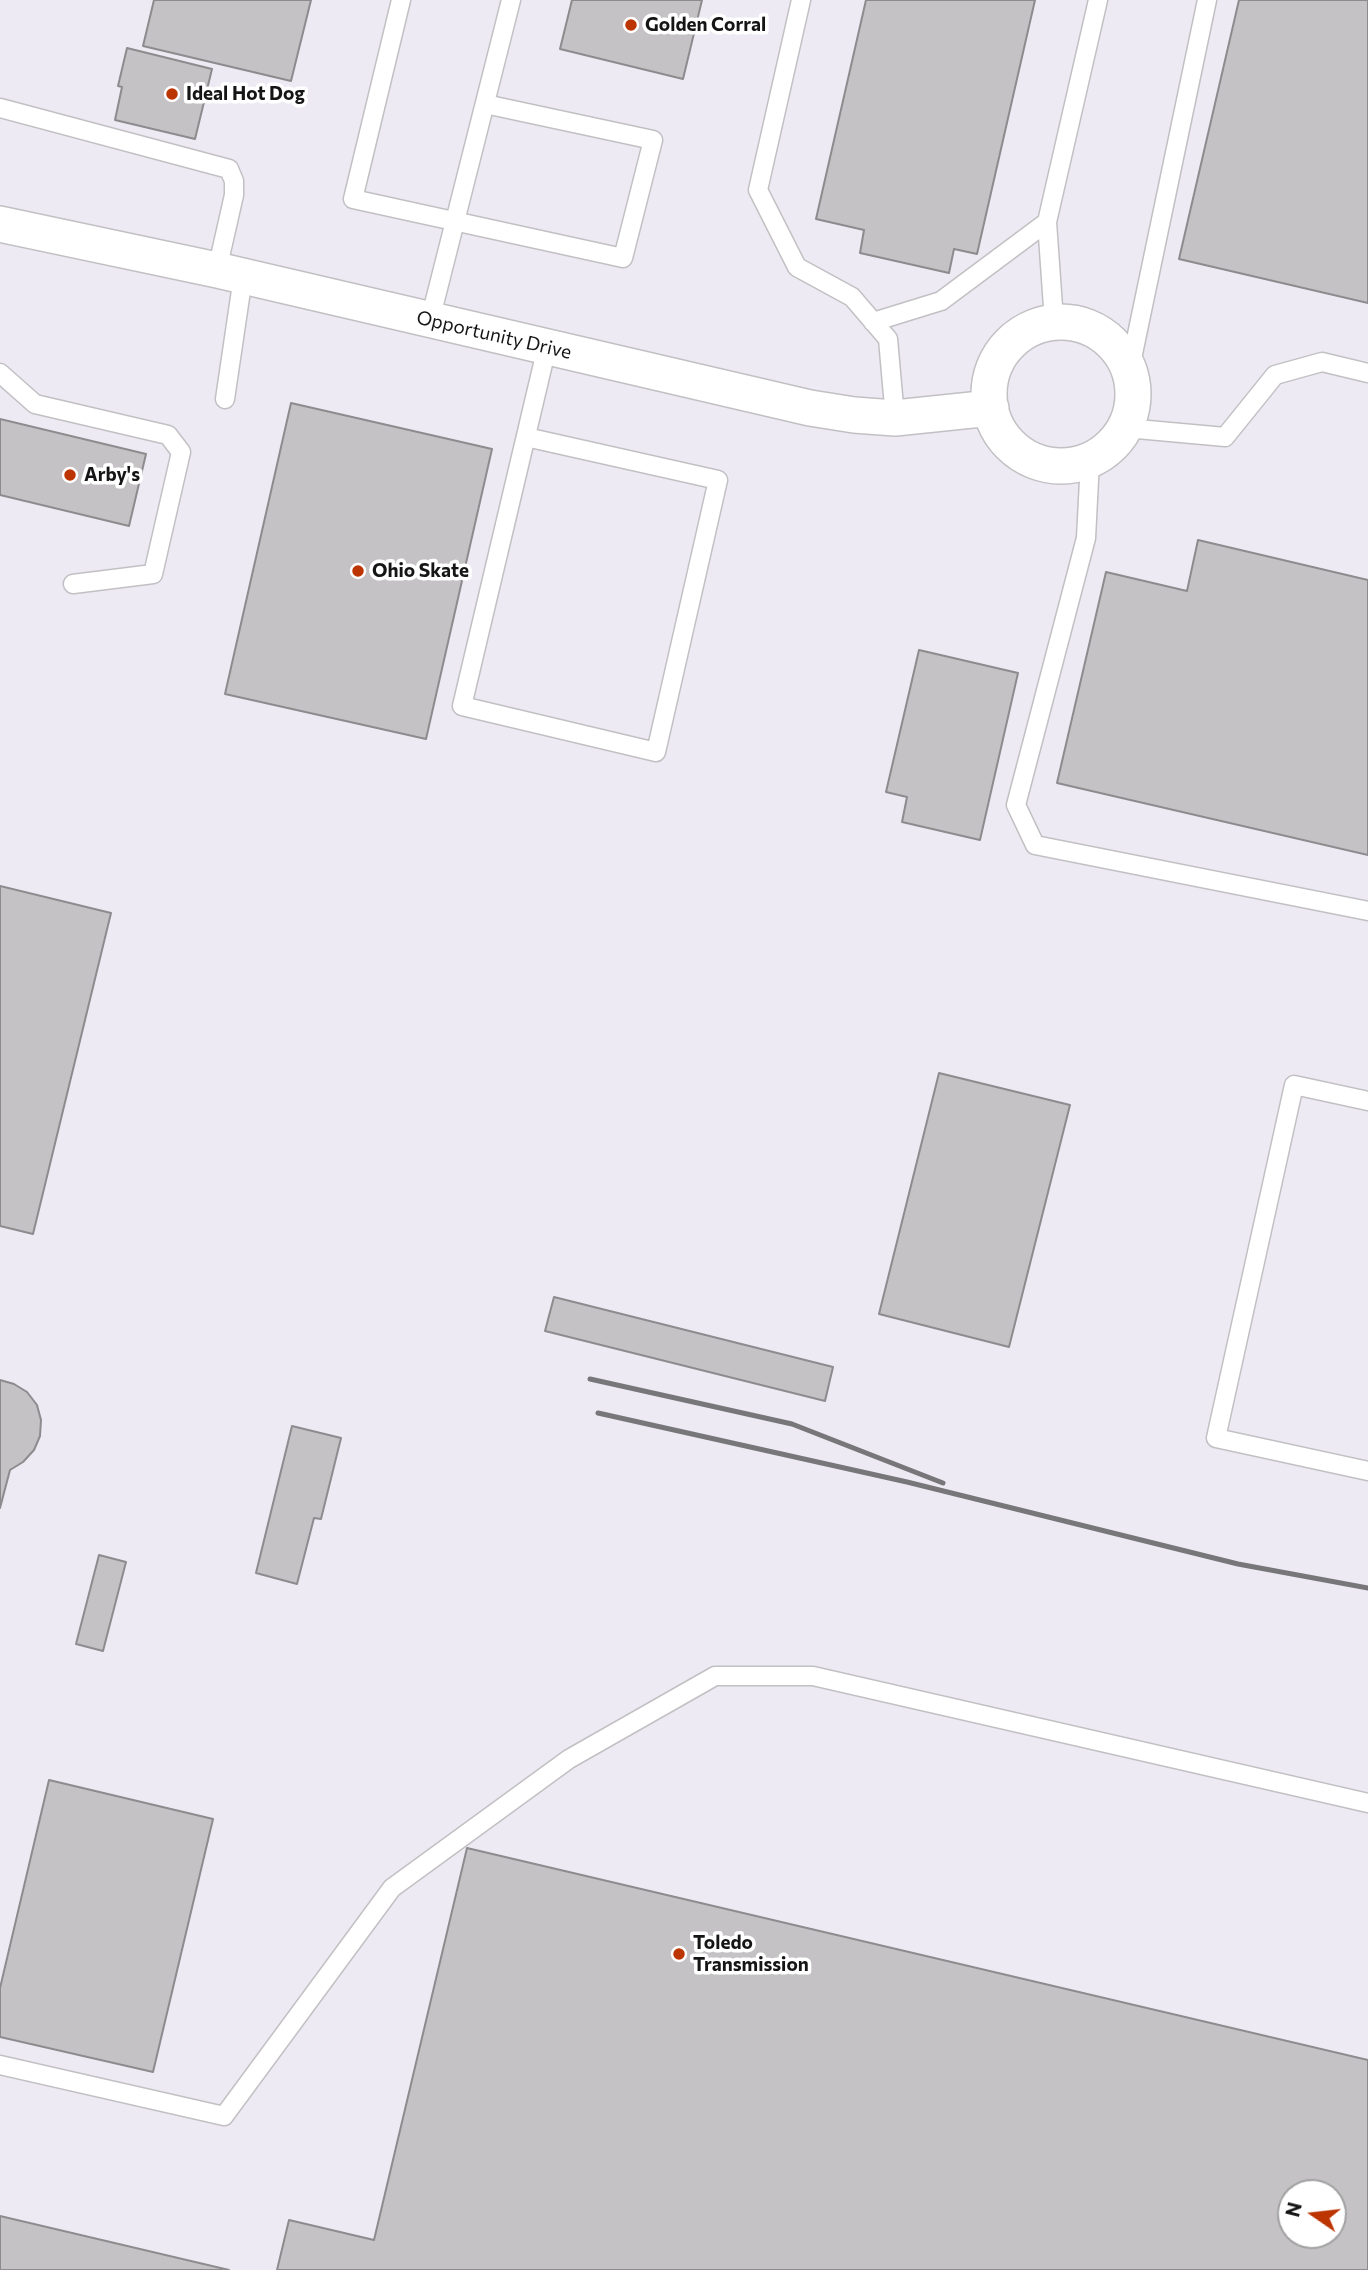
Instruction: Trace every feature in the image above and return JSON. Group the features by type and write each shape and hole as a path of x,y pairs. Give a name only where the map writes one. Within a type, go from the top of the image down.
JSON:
{"street":[{"name":"Opportunity Drive","path":"0,224 230,273 810,408 895,418 991,408"},
{"path":"1054,321 1086,325 1112,342 1130,368 1134,398 1126,428 1112,446 1090,461 1056,467 1031,460 1012,448 997,429 989,402 991,376 1004,349 1031,328 1054,321"}],"lane":[{"path":"401,0 353,199 623,258 653,140 485,104"},
{"path":"430,320 511,0"},
{"path":"801,0 758,190 797,267 852,297 888,339 895,418"},
{"path":"1054,321 1047,222 1098,0"},
{"path":"1130,368 1207,0"},
{"path":"0,108 229,169 234,181 234,195 225,399"},
{"path":"873,322 941,300 1047,222"},
{"path":"526,436 718,480 656,752 462,706 547,347"},
{"path":"1126,428 1225,437 1275,375 1322,362 1368,373"},
{"path":"0,373 35,404 168,435 181,452 153,574 73,584"},
{"path":"1090,461 1086,538 1016,805 1035,845 1368,911"},
{"path":"1368,1101 1294,1085 1216,1438 1368,1471"},
{"path":"0,2065 225,2116 391,1888 569,1759 715,1676 813,1676 1368,1803"}],"shaded area":[{"path":"0,0 1368,0 1368,2270 0,2270"}],"building":[{"path":"154,0 311,0 291,81 143,46"},
{"name":"Golden Corral","path":"572,0 702,0 683,79 560,49"},
{"path":"866,0 1035,0 977,254 954,249 949,273 860,253 864,230 816,219"},
{"path":"1239,0 1368,0 1368,303 1179,259"},
{"path":"127,48 212,69 195,139 115,120 122,87 118,86"},
{"name":"Ohio Skate","path":"291,403 492,449 426,739 225,694"},
{"name":"Arby's","path":"0,419 146,454 129,526 0,495"},
{"path":"1198,540 1368,580 1368,855 1057,783 1106,572 1187,591"},
{"path":"919,650 1018,673 980,840 902,822 907,797 886,792"},
{"path":"0,886 111,913 33,1234 0,1226"},
{"path":"939,1073 1070,1105 1009,1347 879,1314"},
{"path":"554,1297 833,1367 825,1401 545,1331"},
{"path":"0,1380 27,1392 37,1405 41,1420 40,1436 34,1450 23,1462 10,1470 0,1508"},
{"path":"292,1426 341,1438 321,1519 314,1518 297,1584 256,1573"},
{"path":"99,1555 126,1562 103,1651 76,1644"},
{"path":"49,1780 213,1819 153,2072 0,2037 0,1988"},
{"name":"Toledo Transmission","path":"467,1848 1368,2060 1368,2270 277,2270 289,2220 374,2240"},
{"path":"0,2216 229,2270 0,2270"}],"railway":[{"path":"590,1379 792,1424 943,1483"},
{"path":"598,1413 907,1482 1238,1564 1368,1588"}],"place":[{"name":"Golden Corral","path":"631,25"},
{"name":"Ideal Hot Dog","path":"172,94"},
{"name":"Arby's","path":"70,475"},
{"name":"Ohio Skate","path":"358,571"},
{"name":"Toledo Transmission","path":"679,1954"}]}
